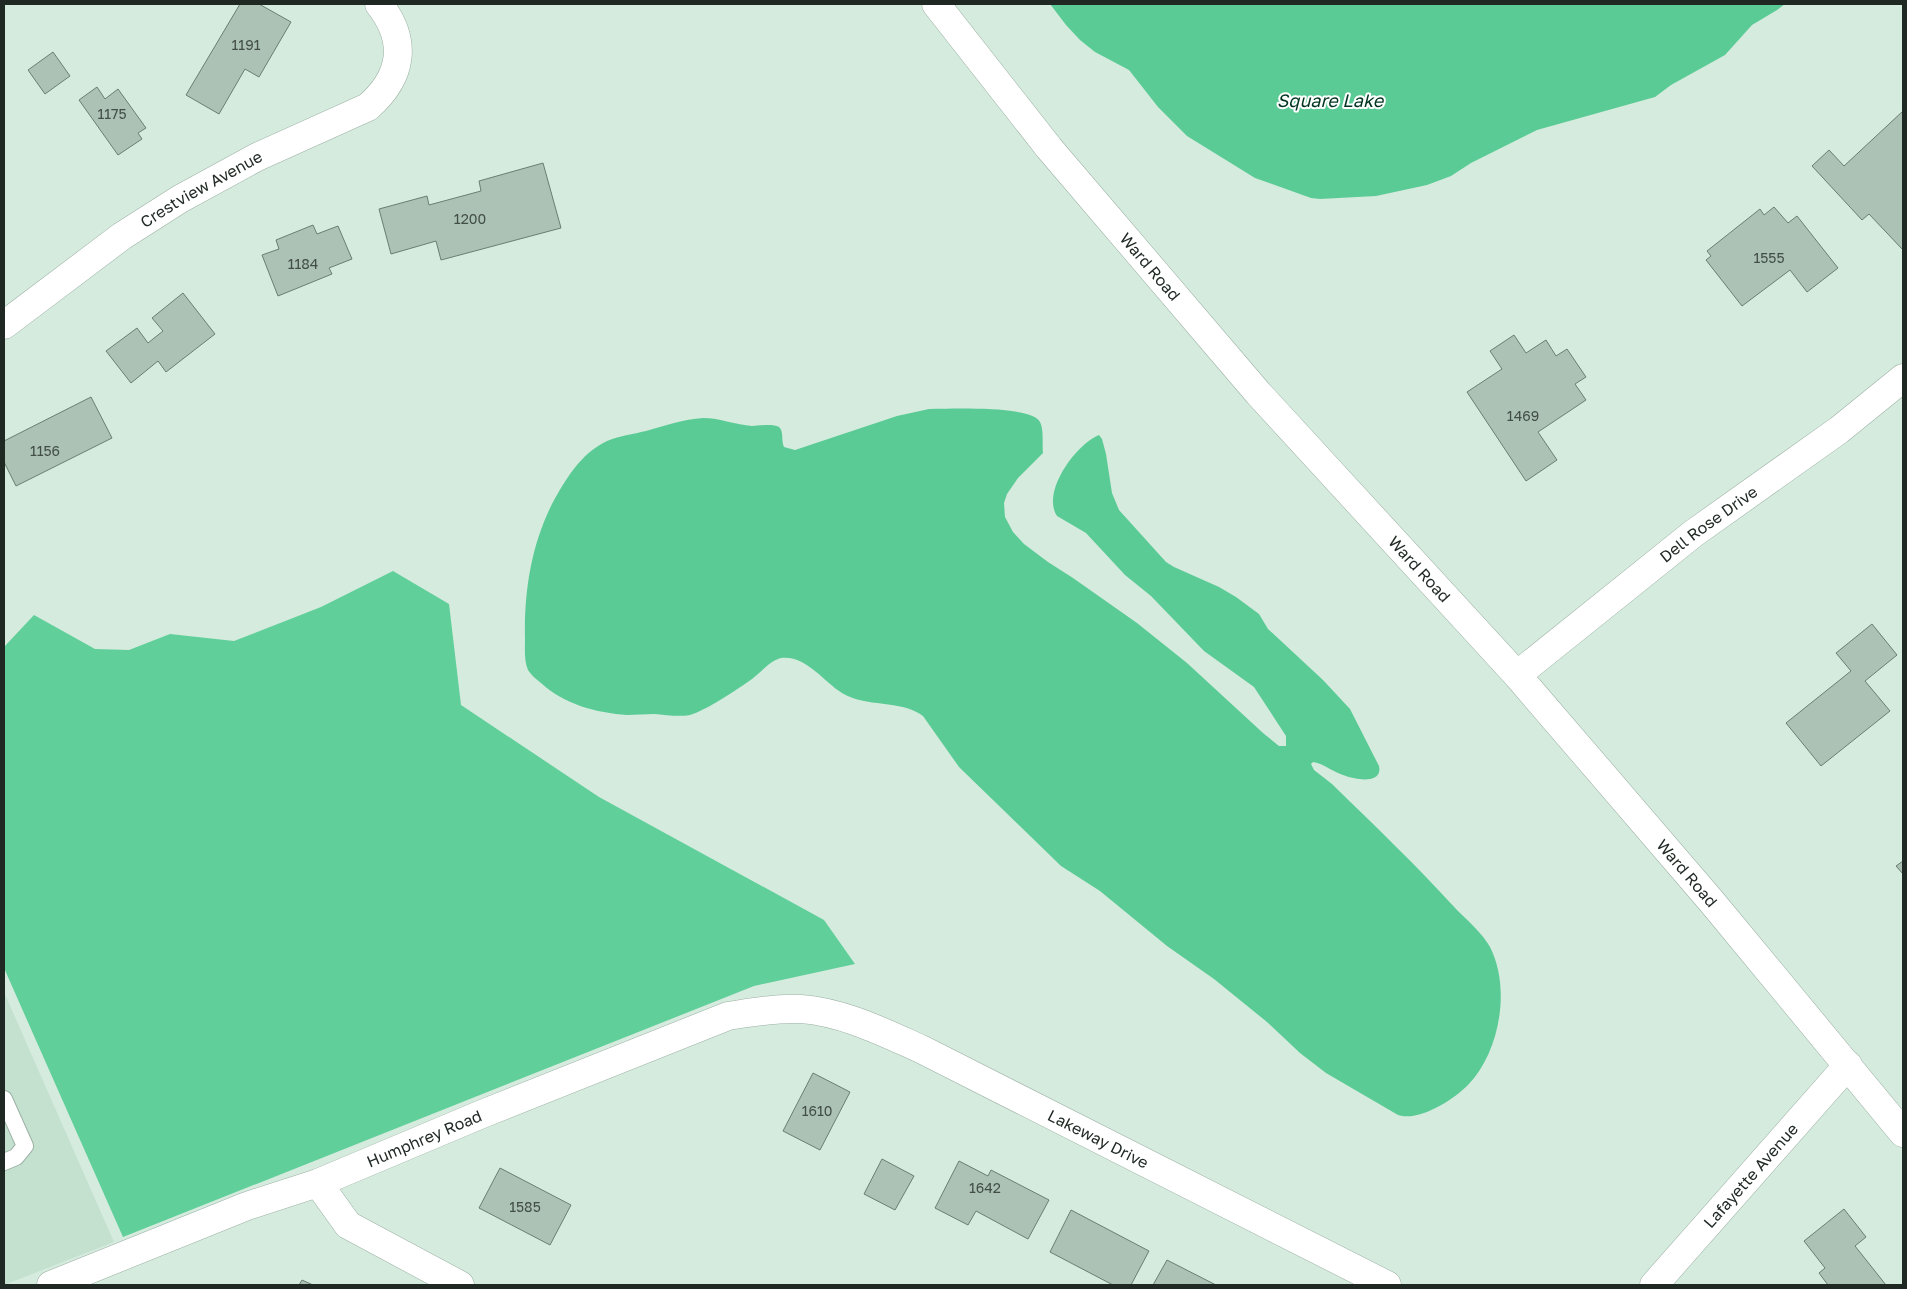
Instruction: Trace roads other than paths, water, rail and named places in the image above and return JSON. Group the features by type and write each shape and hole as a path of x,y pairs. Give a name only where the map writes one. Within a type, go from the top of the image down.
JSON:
{"street":[{"name":"Crestview Avenue","path":"4,325 122,236 180,198 257,157 368,107 381,96 392,78 396,62 398,39 388,16 379,4"},
{"name":"Ward Road","path":"936,4 1049,148 1258,393 1517,675 1712,902 1903,1133"},
{"name":"Dell Rose Drive","path":"1517,675 1694,533 1839,430 1903,378"},
{"name":"Humphrey Road","path":"51,1285 247,1206 318,1183 482,1114 728,1016 762,1011 801,1009"},
{"name":"Lakeway Drive","path":"801,1009 843,1017 921,1049 1387,1285"},
{"name":"Lafayette Avenue","path":"1654,1285 1848,1065"},
{"path":"318,1183 348,1225 460,1285"}],"lane":[{"path":"4,1099 25,1146 16,1157 4,1162"}],"water":[{"name":"Square Lake","path":"1050,4 1785,4 1752,25 1725,55 1671,85 1655,97 1537,130 1471,163 1451,176 1427,185 1376,196 1320,199 1311,198 1255,178 1187,136 1158,107 1129,70 1095,52 1080,40"},
{"path":"929,409 1006,410 1034,417 1040,422 1043,453 1018,478 1007,494 1004,503 1005,517 1013,532 1024,544 1048,562 1137,623 1187,663 1263,733 1279,746 1286,746 1286,736 1254,687 1204,651 1151,596 1125,575 1086,533 1057,516 1053,506 1054,494 1063,470 1080,448 1099,435 1106,454 1112,493 1119,510 1166,562 1219,587 1259,614 1268,629 1323,680 1350,709 1379,766 1377,776 1368,779 1351,777 1313,762 1311,764 1314,770 1332,784 1379,830 1475,928 1490,947 1496,963 1500,981 1501,1000 1495,1038 1479,1071 1468,1085 1454,1097 1425,1113 1406,1116 1398,1115 1326,1073 1214,979 1167,946 1100,891 1061,866 959,767 923,716 914,711 904,707 851,698 835,688 807,665 790,658 777,659 730,694 696,713 681,716 627,715 592,710 560,697 537,680 528,670 525,655 526,604 530,570 539,536 552,504 562,486 582,460 598,446 621,436 681,421 703,418 752,426 769,425 779,427 784,447 795,450 897,416"}]}
